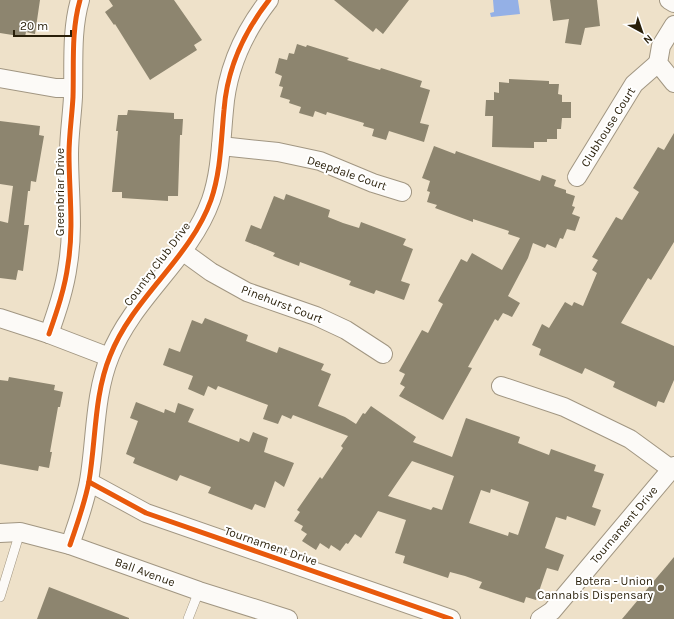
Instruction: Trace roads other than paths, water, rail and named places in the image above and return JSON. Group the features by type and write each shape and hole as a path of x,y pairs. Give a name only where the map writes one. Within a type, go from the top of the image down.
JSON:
{"street":[{"name":"Greenbriar Drive","path":"49,334 63,291 69,262 72,202 69,141 73,88 75,16 80,0"},
{"name":"Country Club Drive","path":"70,545 88,482 100,399 110,357 124,327 140,303 182,251 198,227 211,200 218,173 224,108 233,66 243,39 269,0"},
{"path":"669,0 674,3"},
{"path":"674,25 661,46 658,63 674,83"},
{"name":"Clubhouse Court","path":"577,177 634,84 658,63"},
{"path":"0,78 56,88 73,88"},
{"name":"Deepdale Court","path":"221,146 278,152 320,161 373,183 402,192"},
{"name":"Pinehurst Court","path":"182,251 211,272 247,292 316,316 346,330 383,354"},
{"path":"0,318 49,334 110,357"},
{"path":"501,386 564,407 630,439 673,467"},
{"name":"Tournament Drive","path":"540,619 552,611 673,467"},
{"name":"Tournament Drive","path":"88,482 146,513 452,619"},
{"name":"Ball Avenue","path":"0,534 20,532 70,545 199,591 288,619"}],"lane":[{"path":"0,597 20,532"},
{"path":"188,619 199,591"}],"water":[{"path":"493,0 518,0 520,14 491,17 490,13 494,12"}],"place":[{"name":"Botera - Union Cannabis Dispensary","path":"661,588"}]}
